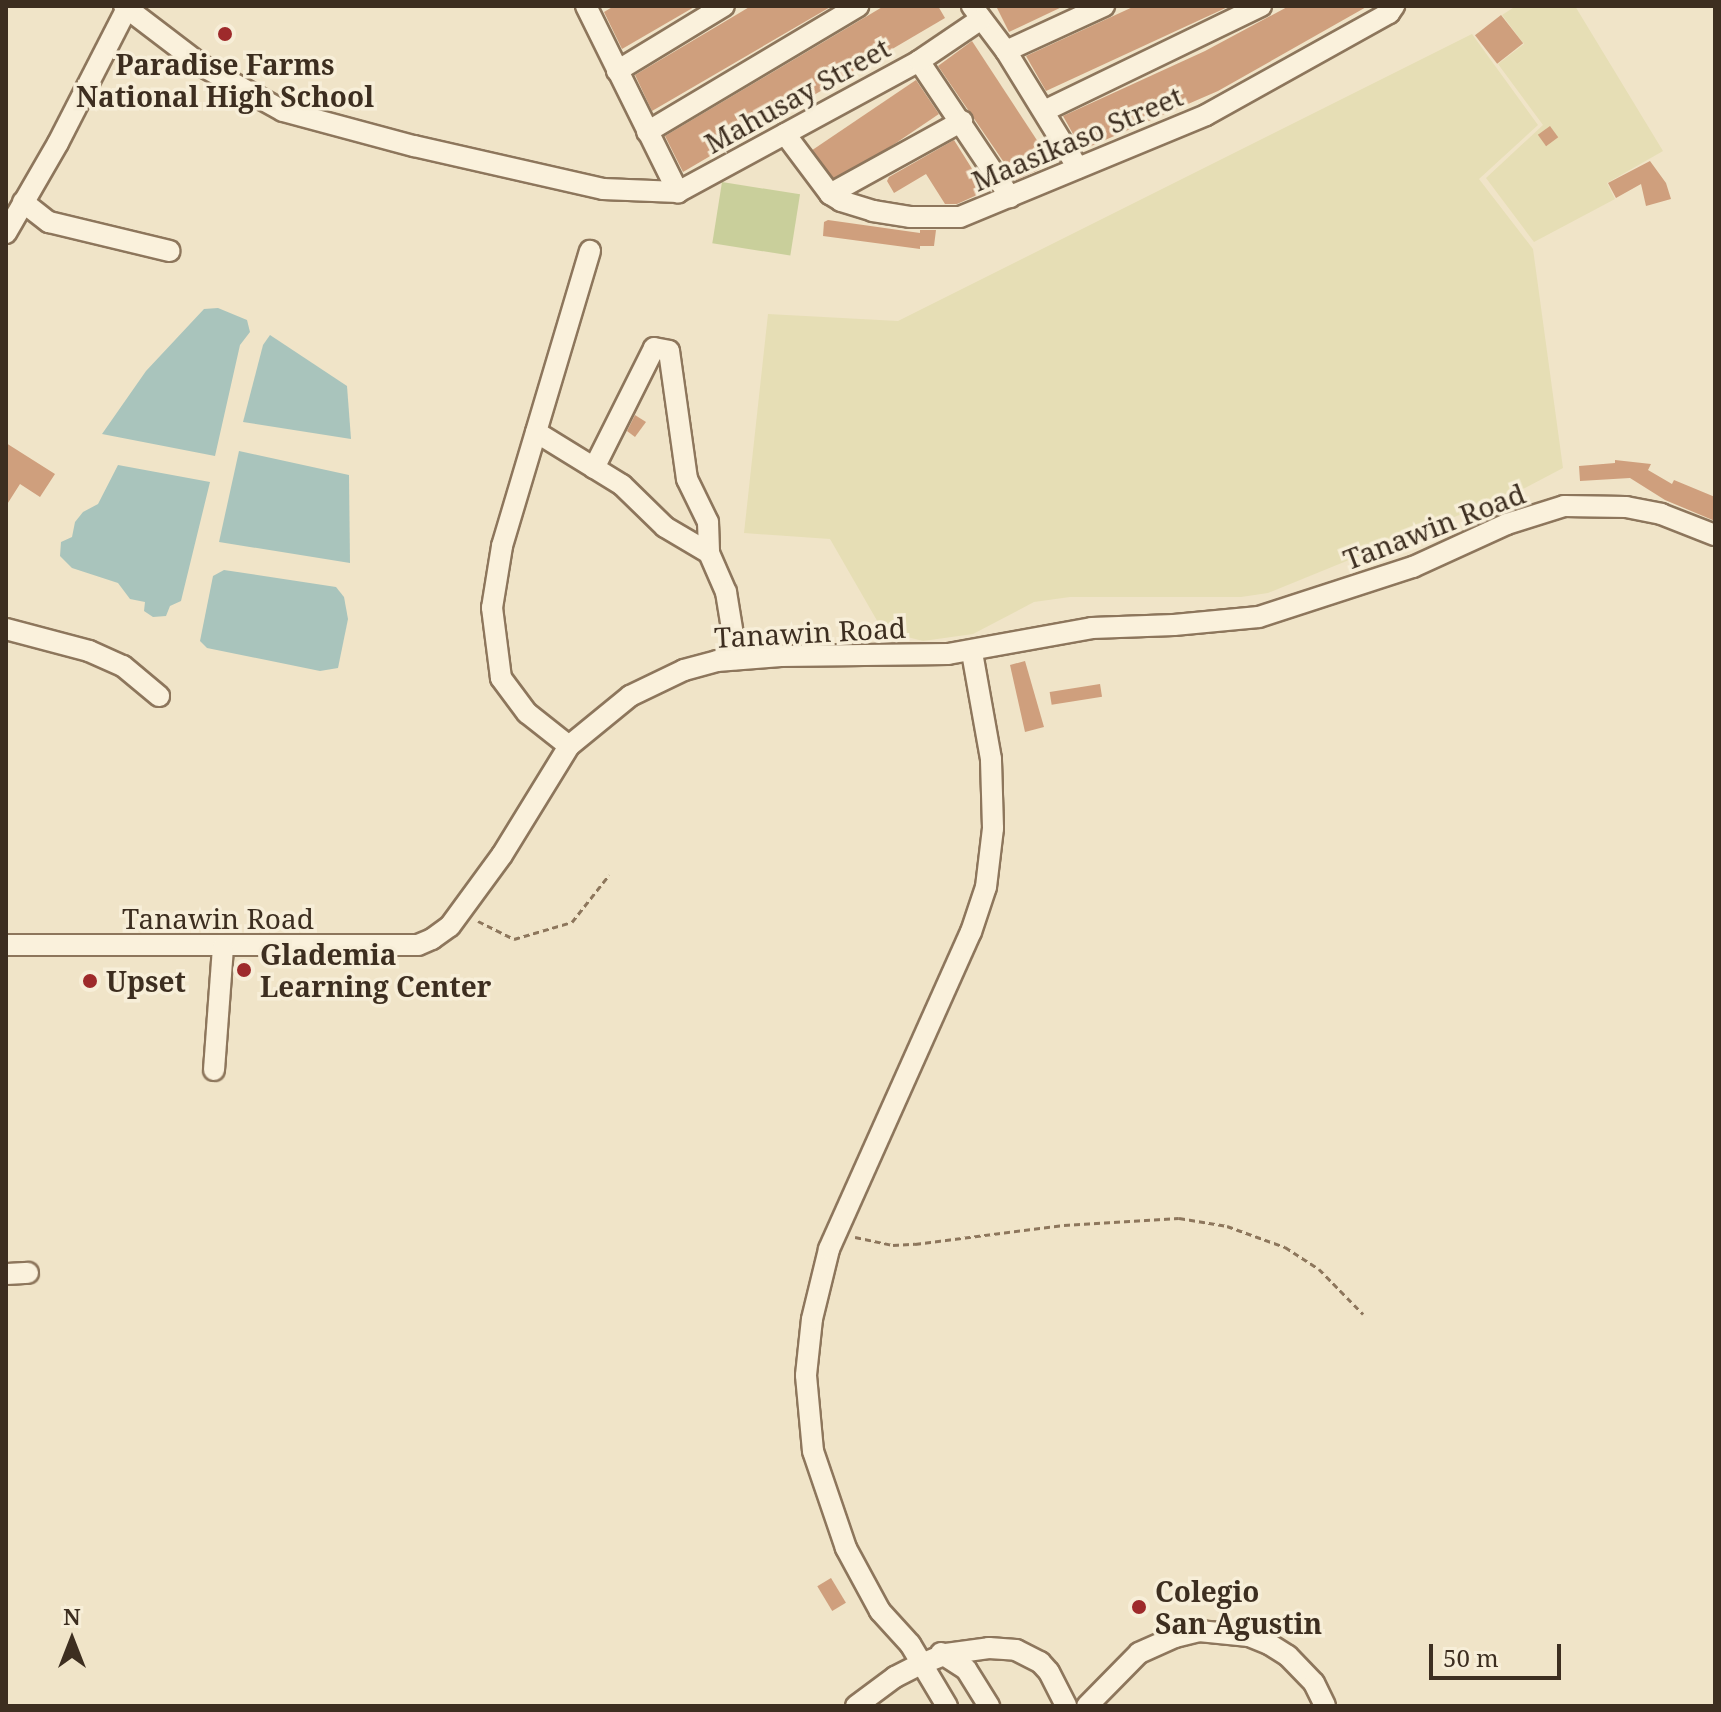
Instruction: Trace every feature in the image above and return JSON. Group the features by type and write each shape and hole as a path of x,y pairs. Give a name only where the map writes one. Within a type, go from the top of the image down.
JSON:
{"street":[{"path":"6,233 125,7 204,67 283,111 414,146 603,189 678,192 586,6"},
{"path":"617,71 724,6"},
{"path":"647,132 858,6"},
{"path":"1006,51 1104,6"},
{"path":"1044,111 1261,6"},
{"name":"Maasikaso Street","path":"830,194 873,211 939,219 960,217 1206,115 1389,13 1394,6"},
{"path":"976,12 1006,51 1078,168"},
{"name":"Mahusay Street","path":"678,192 919,61 976,12"},
{"path":"919,61 1010,197"},
{"path":"785,134 830,194 962,121"},
{"path":"23,202 49,222 170,251"},
{"path":"569,746 527,713 501,678 492,608 502,546 590,251"},
{"path":"594,468 654,348 669,351 687,479 708,522 709,553 726,592 737,659"},
{"path":"536,432 622,485 665,527 709,553"},
{"name":"Tanawin Road","path":"6,945 418,945 442,933 460,912 502,855 569,746 630,696 684,670 737,659 972,652 1092,628 1259,617 1413,567 1507,524 1564,506 1626,507 1661,514 1715,535"},
{"path":"6,629 89,651 123,666 159,696"},
{"path":"947,1706 910,1644 880,1611 846,1548 813,1451 807,1390 808,1350 819,1286 837,1230 971,932 986,887 993,828 991,759 972,652"},
{"path":"214,1070 223,947"},
{"path":"6,1274 28,1273"},
{"path":"1087,1706 1139,1653 1175,1637 1199,1631 1249,1636 1269,1644 1288,1656 1314,1683 1325,1706"},
{"path":"910,1644 946,1654 966,1669 989,1706"},
{"path":"856,1706 895,1677 923,1663 946,1654 989,1648 1031,1656 1049,1672 1066,1706"}],"path":[{"path":"460,912 514,939 572,922 609,875"},
{"path":"837,1230 893,1245 1064,1225 1179,1218 1227,1226 1285,1247 1319,1269 1363,1314"}],"shaded area":[{"path":"1516,6 1575,6 1663,151 1607,183 1615,199 1534,242 1486,178 1543,125 1498,64 1524,44 1502,15"},
{"path":"1472,34 1538,125 1479,179 1533,249 1563,468 1523,489 1268,593 1241,597 1070,597 1034,602 973,634 923,641 883,631 830,539 744,533 768,314 898,321"}],"green space":[{"path":"722,182 800,194 790,256 712,243"}],"water":[{"path":"218,308 247,320 250,332 240,345 215,456 102,434 146,371 204,309"},
{"path":"270,335 347,386 351,439 243,422 263,345"},
{"path":"239,451 349,475 350,563 219,542"},
{"path":"118,465 210,482 181,601 170,606 166,616 153,617 144,611 145,602 130,599 118,583 72,568 60,556 61,542 72,537 75,522 83,512 98,504"},
{"path":"224,570 336,587 344,597 348,619 338,668 320,671 207,648 200,641 213,576"}],"building":[{"path":"614,6 696,6 622,49 604,12"},
{"path":"751,6 832,6 652,111 635,75"},
{"path":"884,6 938,6 945,18 683,172 665,136"},
{"path":"996,6 1064,6 1009,32"},
{"path":"1135,6 1230,6 1046,91 1026,56"},
{"path":"1289,6 1368,6 1218,91 1082,150 1063,116 1205,51"},
{"path":"1501,15 1523,43 1497,64 1475,35"},
{"path":"972,41 1050,162 1016,180 938,66"},
{"path":"916,80 939,114 835,184 812,150"},
{"path":"1550,126 1558,137 1546,146 1538,135"},
{"path":"954,140 986,191 957,204 945,204 926,174 894,193 887,181 889,177"},
{"path":"1650,161 1666,183 1671,199 1646,206 1641,184 1616,198 1608,183"},
{"path":"828,220 920,233 920,230 936,230 934,246 920,246 920,249 823,236 824,222"},
{"path":"635,415 646,422 635,437 627,431"},
{"path":"6,443 55,474 40,497 20,484 6,506"},
{"path":"1615,460 1651,464 1648,470 1672,484 1674,480 1715,497 1715,521 1665,500 1630,478 1580,481 1579,466 1615,463"},
{"path":"1025,661 1044,727 1025,732 1010,665"},
{"path":"1100,684 1102,697 1052,705 1050,692"},
{"path":"831,1578 846,1603 832,1611 817,1586"}],"place":[{"name":"Paradise Farms National High School","path":"225,34"},
{"name":"Glademia Learning Center","path":"244,970"},
{"name":"Upset","path":"90,981"},
{"name":"Colegio San Agustin","path":"1139,1607"}]}
